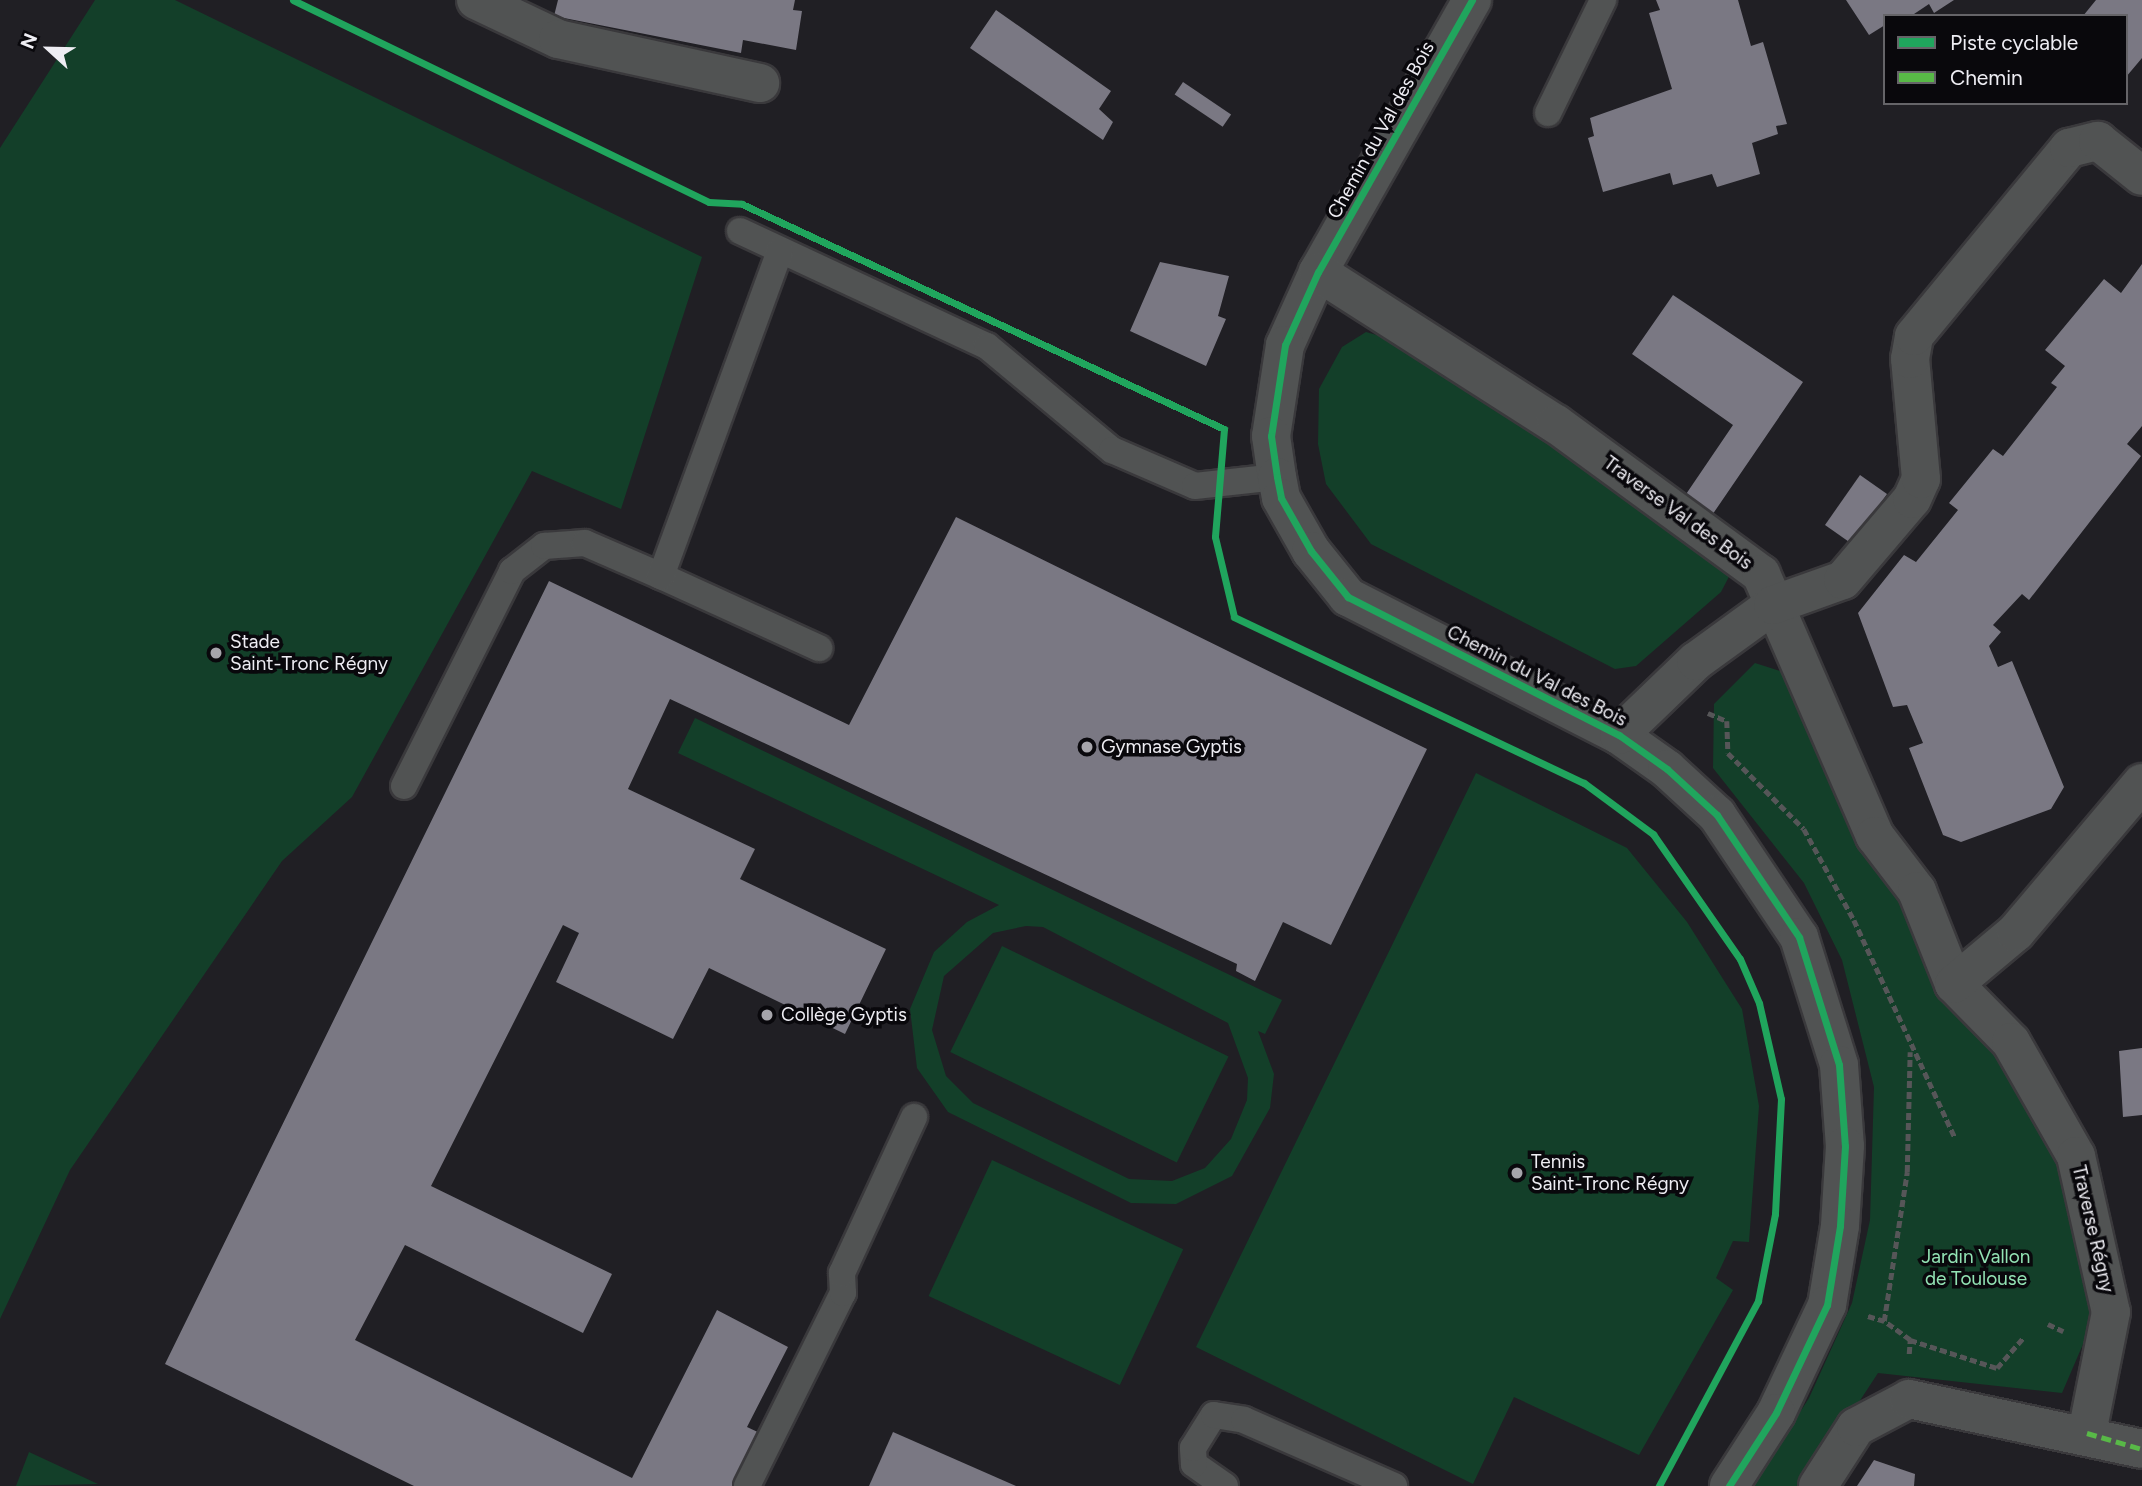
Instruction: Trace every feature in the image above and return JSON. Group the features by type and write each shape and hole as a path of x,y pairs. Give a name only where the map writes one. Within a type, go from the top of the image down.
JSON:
{"street":[{"path":"477,0 558,39 760,83"},
{"name":"Chemin du Val des Bois","path":"1472,0 1318,272 1284,345 1271,436 1277,477 1281,498 1311,551 1348,597 1619,735 1717,815 1773,892 1818,985 1839,1065 1845,1146 1827,1305 1776,1413 1729,1486"},
{"path":"1619,735 1696,661 1773,604 1843,580 1912,499 1921,479 1910,359 1914,336 2070,148 2098,141 2142,177"},
{"name":"Traverse Val des Bois","path":"1318,272 1556,424 1761,574 1875,836 1917,891 1954,984"},
{"path":"1954,984 2016,932 2142,783"},
{"name":"Traverse Régny","path":"1954,984 2011,1042 2076,1156 2111,1312 2087,1433"},
{"path":"1818,1486 1856,1427 1909,1399 2087,1433 2142,1449"}],"lane":[{"path":"1548,113 1603,0"},
{"path":"740,231 987,346 1112,450 1195,486 1277,477"},
{"path":"661,576 780,251"},
{"path":"404,786 512,571 544,546 585,543 819,648"},
{"path":"747,1486 843,1293 842,1273 914,1117"},
{"path":"1225,1486 1194,1464 1194,1448 1214,1415 1244,1420 1394,1486"}],"path":[{"path":"1706,701 1703,710 1727,721 1728,753 1804,829 1854,919 1910,1051 1955,1138"},
{"path":"1884,1321 1907,1172 1910,1051"},
{"path":"1877,1319 1910,1340 1997,1368 2023,1338"},
{"path":"1909,1354 1910,1340"}],"green space":[{"name":"Stade Saint-Tronc Régny","path":"95,0 175,0 702,257 621,509 532,471 352,797 282,861 70,1170 0,1319 0,148"},
{"path":"1366,332 1419,347 1734,567 1721,592 1636,666 1615,669 1371,544 1326,484 1318,444 1319,389 1342,347"},
{"name":"Jardin Vallon de Toulouse","path":"1755,663 1793,675 1948,995 2069,1154 2099,1307 2062,1393 1878,1373 1804,1486 1753,1486 1809,1398 1852,1303 1870,1220 1874,1087 1842,960 1804,883 1713,768 1714,704"},
{"path":"695,718 1282,1000 1265,1034 1258,1031 1274,1074 1270,1108 1232,1176 1176,1204 1131,1203 948,1112 917,1068 910,1009 934,952 967,922 999,905 678,753","holes":["1026,926 1043,927 1228,1023 1248,1078 1247,1100 1231,1139 1205,1168 1172,1181 1129,1179 973,1103 946,1076 932,1030 944,976 993,933"]},
{"name":"Tennis Saint-Tronc Régny","path":"1476,773 1627,848 1687,922 1742,1009 1759,1106 1749,1242 1733,1241 1716,1278 1733,1290 1639,1455 1514,1397 1473,1484 1196,1347"},
{"path":"1002,946 1228,1056 1177,1163 950,1052"},
{"path":"992,1160 1183,1249 1120,1385 929,1296"},
{"path":"29,1452 98,1484 16,1486"}],"building":[{"path":"558,0 795,0 793,10 802,11 796,50 743,40 741,53 554,16"},
{"path":"1656,0 1738,0 1751,46 1763,42 1787,124 1776,126 1778,134 1752,143 1760,174 1717,187 1712,174 1673,185 1670,173 1603,192 1588,138 1594,136 1590,118 1672,89 1649,13 1660,10"},
{"path":"1846,0 1954,0 1934,13 1929,4 1914,14 1883,14 1883,26 1869,35"},
{"path":"2096,0 2142,0 2142,58 2128,75 2128,14 2085,14"},
{"path":"996,10 1111,91 1099,109 1113,122 1103,140 970,48"},
{"path":"1183,82 1231,114 1223,127 1175,94"},
{"path":"1160,262 1229,276 1218,316 1226,319 1206,366 1130,331"},
{"path":"2142,264 2142,426 2127,444 2141,456 2029,600 2022,594 1993,625 2001,632 1989,646 1998,667 2012,661 2064,787 2051,809 1961,842 1943,835 1909,748 1923,743 1907,705 1893,707 1858,613 1904,555 1916,562 1958,510 1949,503 1993,449 2003,456 2057,387 2051,383 2065,366 2045,350 2104,279 2121,293"},
{"path":"1673,295 1803,382 1706,524 1680,503 1733,425 1632,354"},
{"path":"1860,475 1887,494 1852,544 1825,525"},
{"path":"956,517 1427,749 1331,945 1283,922 1255,981 1236,971 1237,964 670,699 628,789 755,849 740,879 886,949 845,1034 709,968 673,1039 556,982 579,933 563,925 431,1186 612,1274 583,1333 405,1245 355,1340 632,1478 717,1310 788,1347 747,1427 762,1434 736,1486 414,1486 165,1364 549,581 849,725"},
{"path":"2142,1048 2142,1115 2123,1117 2119,1051"},
{"path":"893,1432 1016,1486 869,1486"},
{"path":"1874,1460 1915,1474 1914,1486 1857,1486"}],"marked path":[{"path":"2087,1433 2142,1449"}],"cycle path":[{"path":"293,0 709,202 742,204 1224,429 1215,537 1234,617 1584,783 1653,834 1740,959 1759,1003 1781,1099 1775,1214 1758,1301 1659,1486"},
{"path":"1472,0 1318,272 1285,345 1271,436 1277,477 1281,498 1311,551 1348,597 1619,735 1667,769 1717,815 1799,937 1839,1065 1845,1146 1840,1226 1827,1305 1776,1413 1729,1486"}],"place":[{"name":"Stade Saint-Tronc Régny","path":"216,653"},
{"name":"Gymnase Gyptis","path":"1087,747"},
{"name":"Collège Gyptis","path":"767,1015"},
{"name":"Tennis Saint-Tronc Régny","path":"1517,1173"}]}
